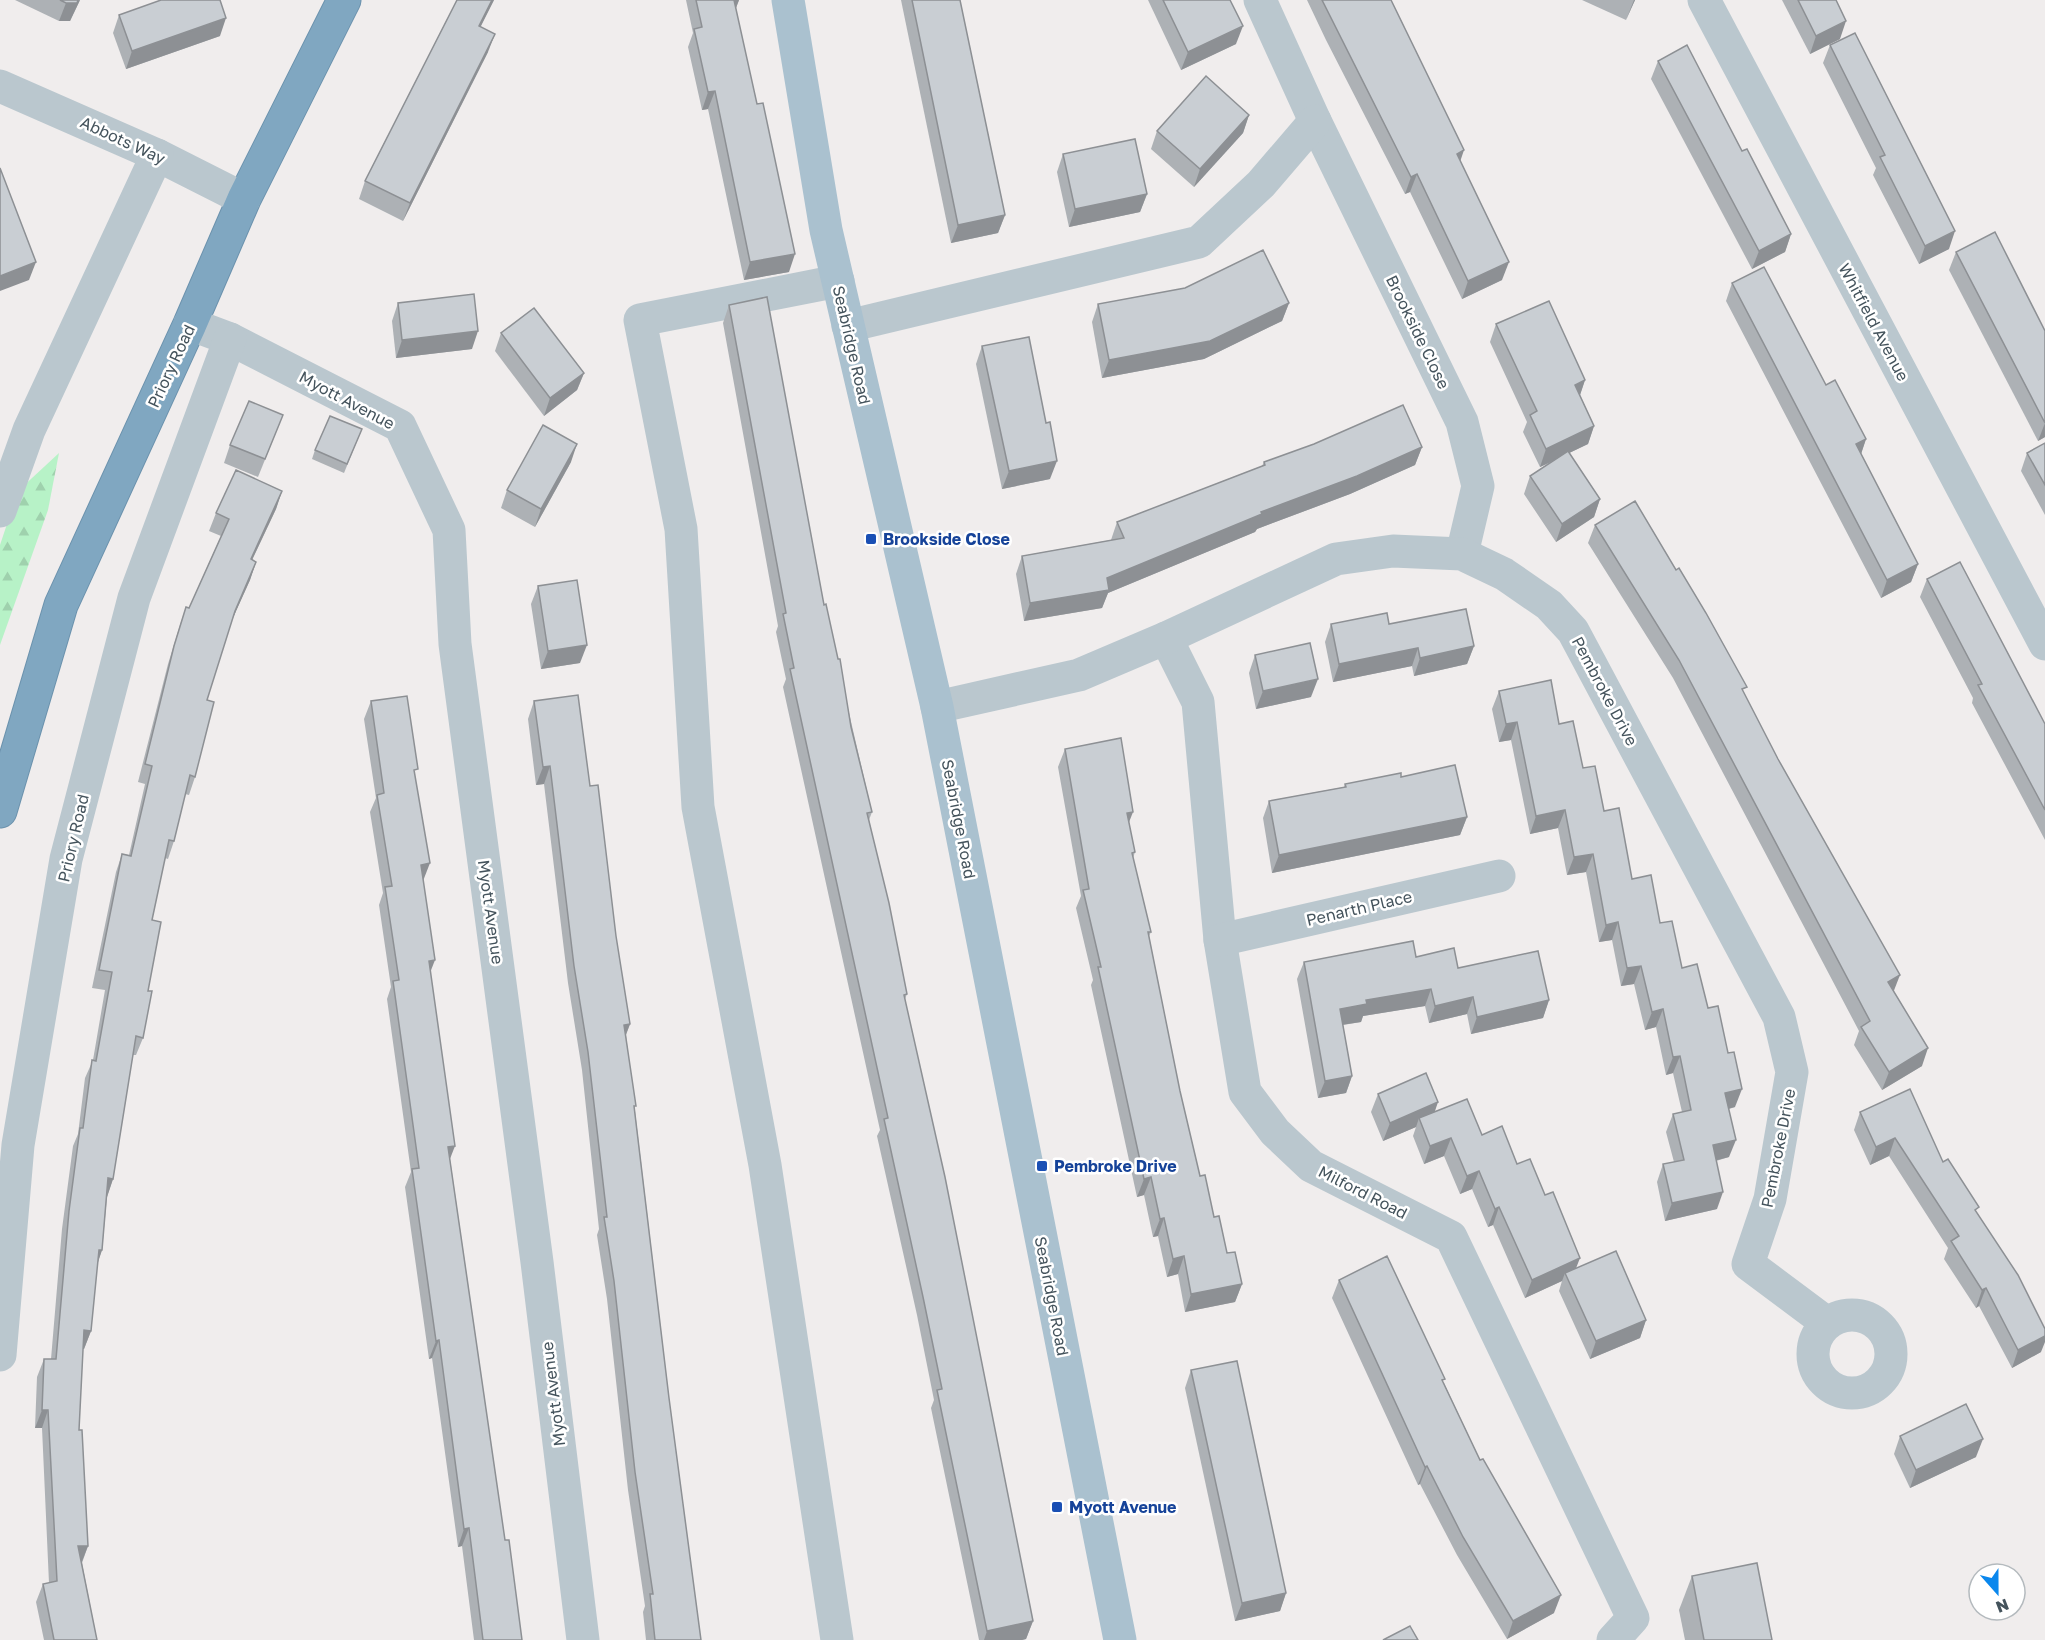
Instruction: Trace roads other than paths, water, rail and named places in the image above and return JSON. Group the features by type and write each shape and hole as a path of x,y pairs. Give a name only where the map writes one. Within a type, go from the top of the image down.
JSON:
{"highway":[{"name":"Priory Road","path":"0,811 61,605 190,324 244,199 344,0"}],"main road":[{"name":"Seabridge Road","path":"788,0 826,230 937,707 1120,1640"}],"street":[{"name":"Brookside Close","path":"1260,0 1315,121 1462,422 1478,486 1462,554"},
{"name":"Whitfield Avenue","path":"1704,0 2045,644"},
{"name":"Abbots Way","path":"0,86 157,155 244,199"},
{"path":"848,326 1199,242 1261,184 1315,121"},
{"path":"0,511 29,430 157,155"},
{"path":"837,1640 765,1165 698,807 681,529 640,320 838,280"},
{"name":"Myott Avenue","path":"190,324 230,339 400,426 449,530 455,644 537,1262 583,1640"},
{"name":"Priory Road","path":"0,1355 18,1145 66,859 134,598 230,339"},
{"name":"Pembroke Drive","path":"937,707 1079,675 1166,638 1336,558 1394,550 1462,554 1504,574 1549,604 1573,631 1779,1017 1792,1072 1770,1199 1748,1264 1827,1323"},
{"name":"Milford Road","path":"1166,638 1198,702 1220,940 1245,1092 1275,1132 1311,1166 1451,1237 1633,1618 1613,1640"},
{"name":"Penarth Place","path":"1220,940 1499,876"}],"place":[{"name":"Brookside Close","path":"871,539"},
{"name":"Pembroke Drive","path":"1042,1166"},
{"name":"Myott Avenue","path":"1057,1507"}]}
